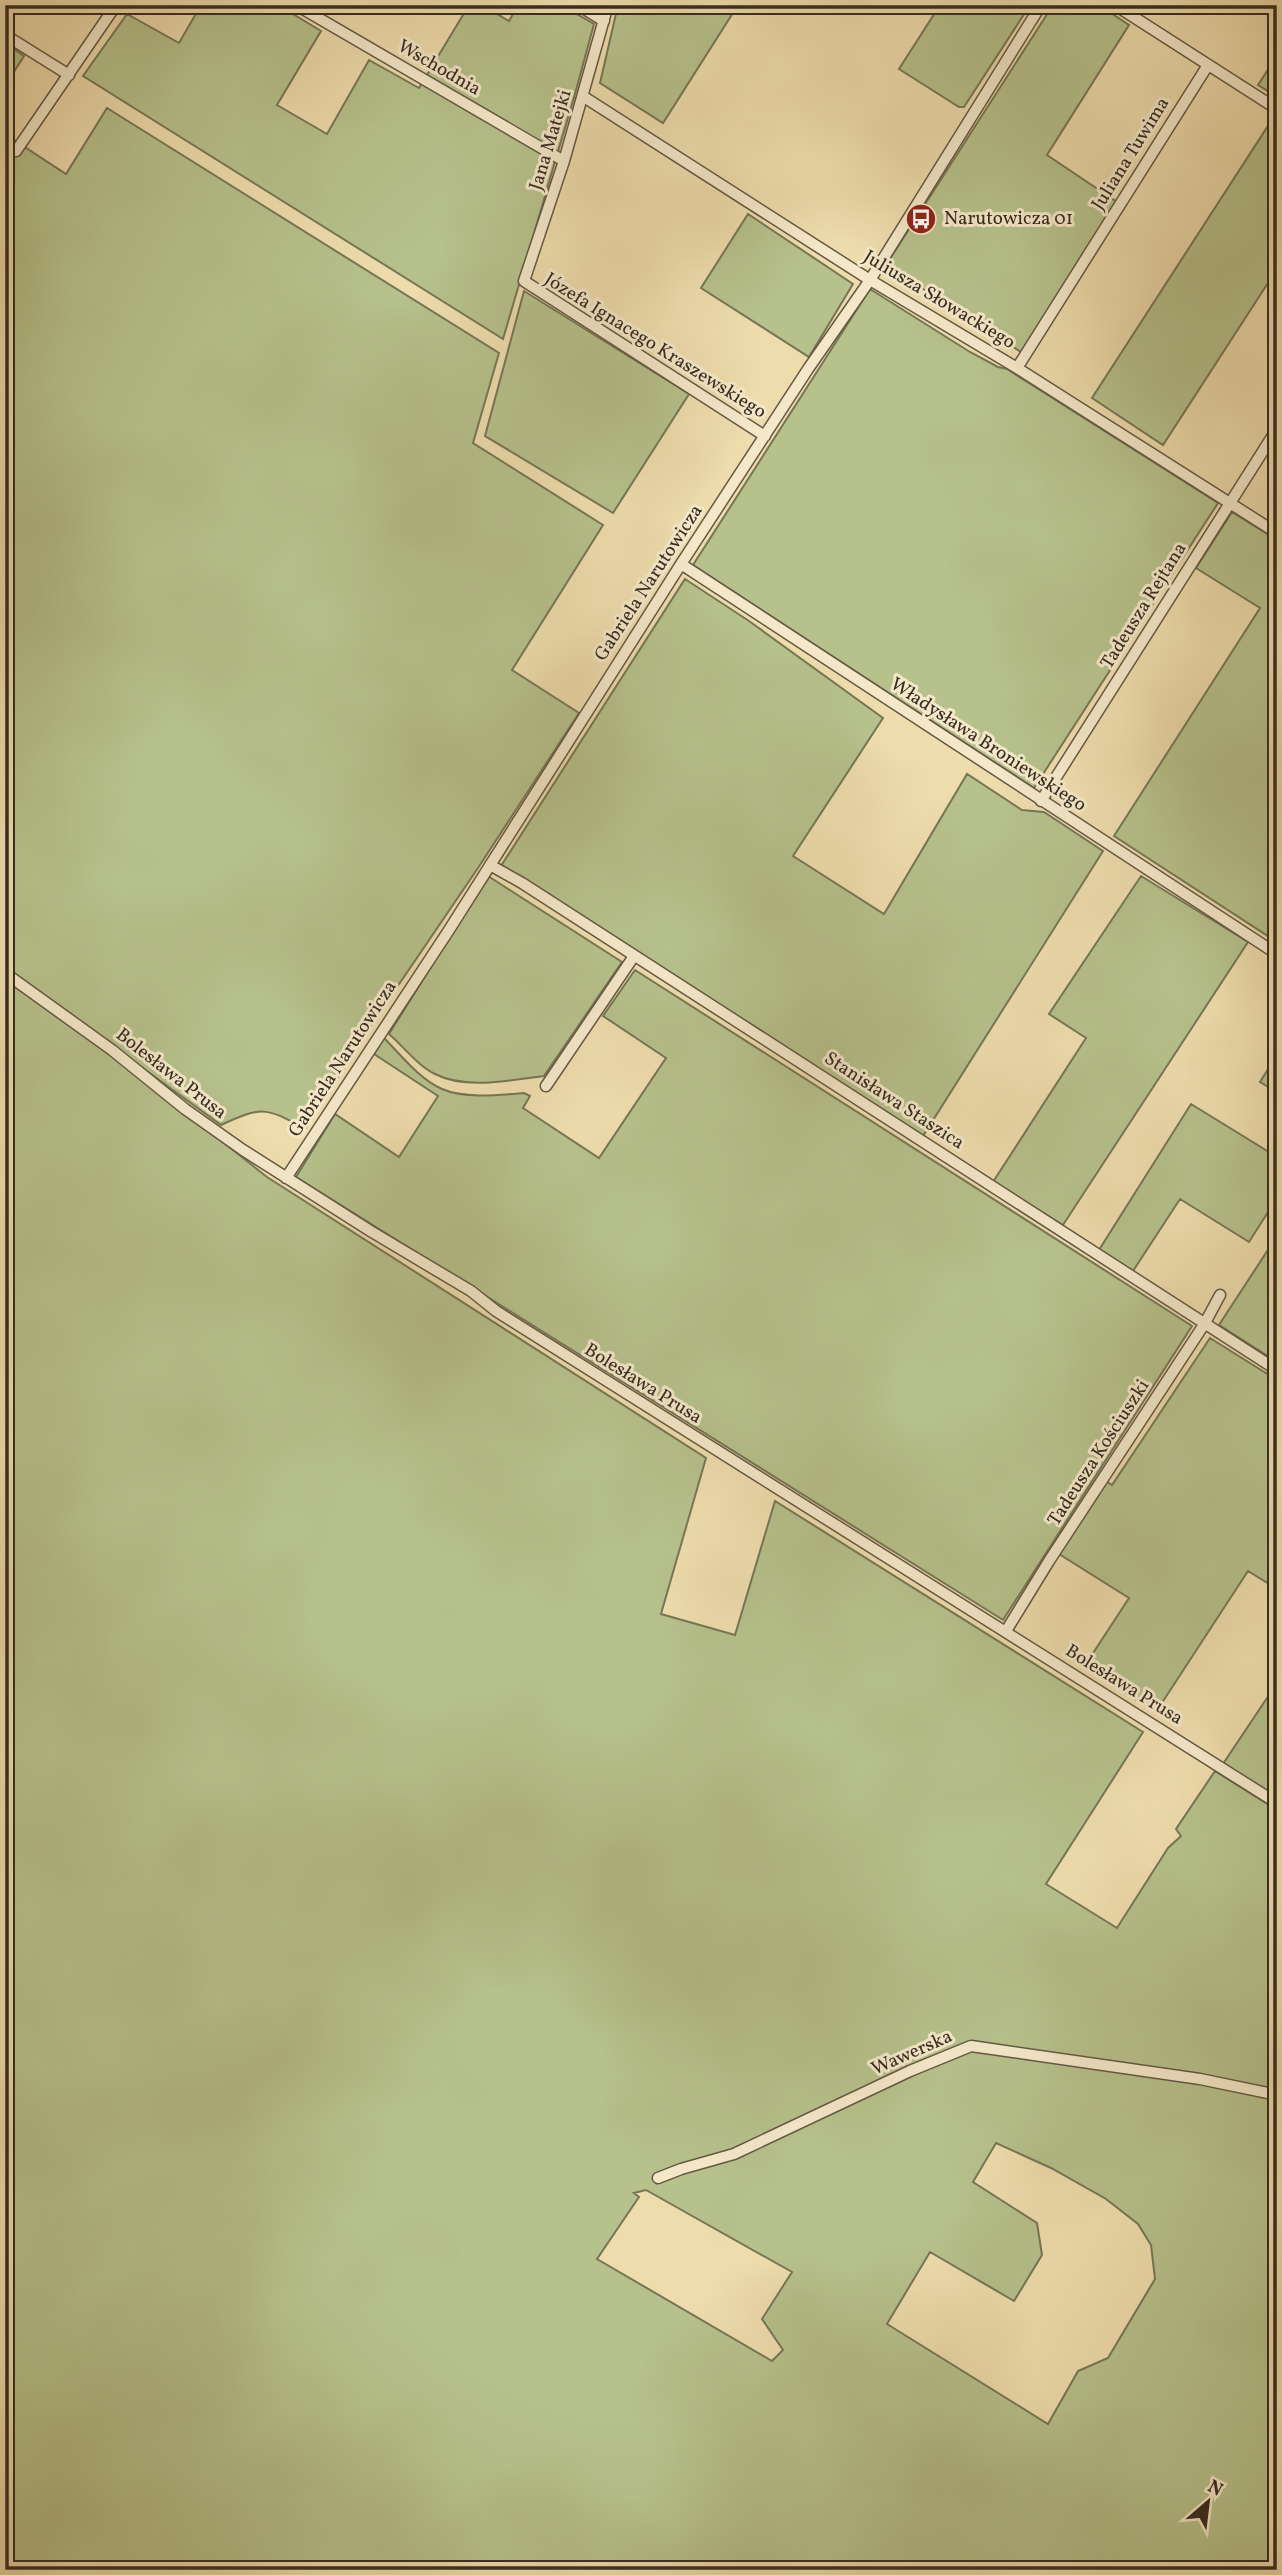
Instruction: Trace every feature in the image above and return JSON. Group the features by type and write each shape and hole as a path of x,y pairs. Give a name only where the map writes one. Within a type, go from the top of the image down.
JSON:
{"street":[{"path":"16,151 116,5"},
{"name":"Wschodnia","path":"296,5 564,161"},
{"path":"578,5 604,20"},
{"name":"Jana Matejki","path":"526,284 525,275 564,161 608,5"},
{"name":"Gabriela Narutowicza","path":"286,1178 490,865 681,564 870,280 1041,5"},
{"path":"1115,5 1277,109"},
{"path":"5,35 69,75"},
{"name":"Juliana Tuwima","path":"1017,368 1208,65"},
{"name":"Juliusza Słowackiego","path":"583,97 870,280 1017,368 1277,533"},
{"name":"Józefa Ignacego Kraszewskiego","path":"526,284 765,436"},
{"name":"Tadeusza Rejtana","path":"1041,801 1277,429"},
{"name":"Władysława Broniewskiego","path":"681,564 1277,954"},
{"name":"Stanisława Staszica","path":"490,865 522,883 1277,1370"},
{"path":"546,1086 634,956"},
{"name":"Bolesława Prusa","path":"5,973 112,1050 185,1109 286,1178 471,1291 506,1318 762,1481 1006,1631 1277,1803"},
{"name":"Tadeusza Kościuszki","path":"1006,1631 1205,1324 1220,1295"},
{"name":"Wawerska","path":"658,2178 734,2154 910,2071 971,2046 1200,2079 1277,2095"}],"green space":[{"path":"201,5 278,5 321,31 277,105 327,134 369,60 419,88 469,5 482,5 509,21 518,5 561,5 594,24 503,339 83,76 127,14 179,43"},
{"path":"618,5 738,5 663,123 600,83"},
{"path":"940,5 1030,5 964,107 959,107 899,69"},
{"path":"1053,5 1099,5 1129,25 1047,155 1117,202 1021,352 886,265"},
{"path":"5,43 24,56 5,86"},
{"path":"1277,56 1277,97 1258,85"},
{"path":"107,108 499,353 473,443 603,525 512,670 579,713 305,1129 281,1116 264,1112 255,1112 221,1125 5,968 5,134 66,174"},
{"path":"1273,118 1277,120 1277,269 1163,445 1092,398"},
{"path":"748,214 853,284 809,357 701,288"},
{"path":"870,289 970,352 1007,369 1218,503 1034,788 693,565"},
{"path":"524,291 689,394 613,513 485,436"},
{"path":"1232,512 1277,540 1277,942 1114,836 1260,608 1196,568"},
{"path":"685,579 749,621 883,718 793,856 884,914 967,774 1022,810 1044,812 1103,851 923,1136 501,866"},
{"path":"488,876 622,962 544,1076 460,1082 435,1074 423,1066 389,1034"},
{"path":"1141,876 1248,942 1063,1225 993,1182 1086,1038 1049,1014"},
{"path":"635,970 1192,1326 1003,1620 296,1177 335,1114 399,1157 438,1096 374,1054 384,1038 418,1073 442,1089 472,1095 524,1093 530,1096 523,1108 599,1158 666,1058 603,1016"},
{"path":"5,977 116,1057 267,1177 706,1458 661,1614 735,1635 775,1501 1143,1732 1046,1884 1117,1928 1168,1848 1181,1836 1176,1829 1215,1771 1277,1810 1277,2570 5,2570","holes":["996,2143 1051,2168 1106,2199 1138,2224 1151,2245 1155,2279 1108,2358 1078,2371 1048,2424 887,2324 930,2252 1014,2301 1042,2255 1037,2223 973,2182","646,2190 792,2272 762,2319 783,2350 772,2361 597,2259 639,2197 634,2193"]},
{"path":"1277,1055 1277,1092 1260,1082"},
{"path":"1191,1104 1277,1157 1277,1198 1249,1242 1180,1199 1133,1271 1099,1250"},
{"path":"1277,1236 1277,1362 1219,1325"},
{"path":"1210,1338 1277,1380 1277,1589 1248,1571 1156,1712 1084,1667 1129,1598 1059,1554 1106,1481 1112,1485"},
{"path":"1277,1683 1277,1798 1223,1764"}],"place":[{"name":"Narutowicza 01","path":"921,219"}]}
